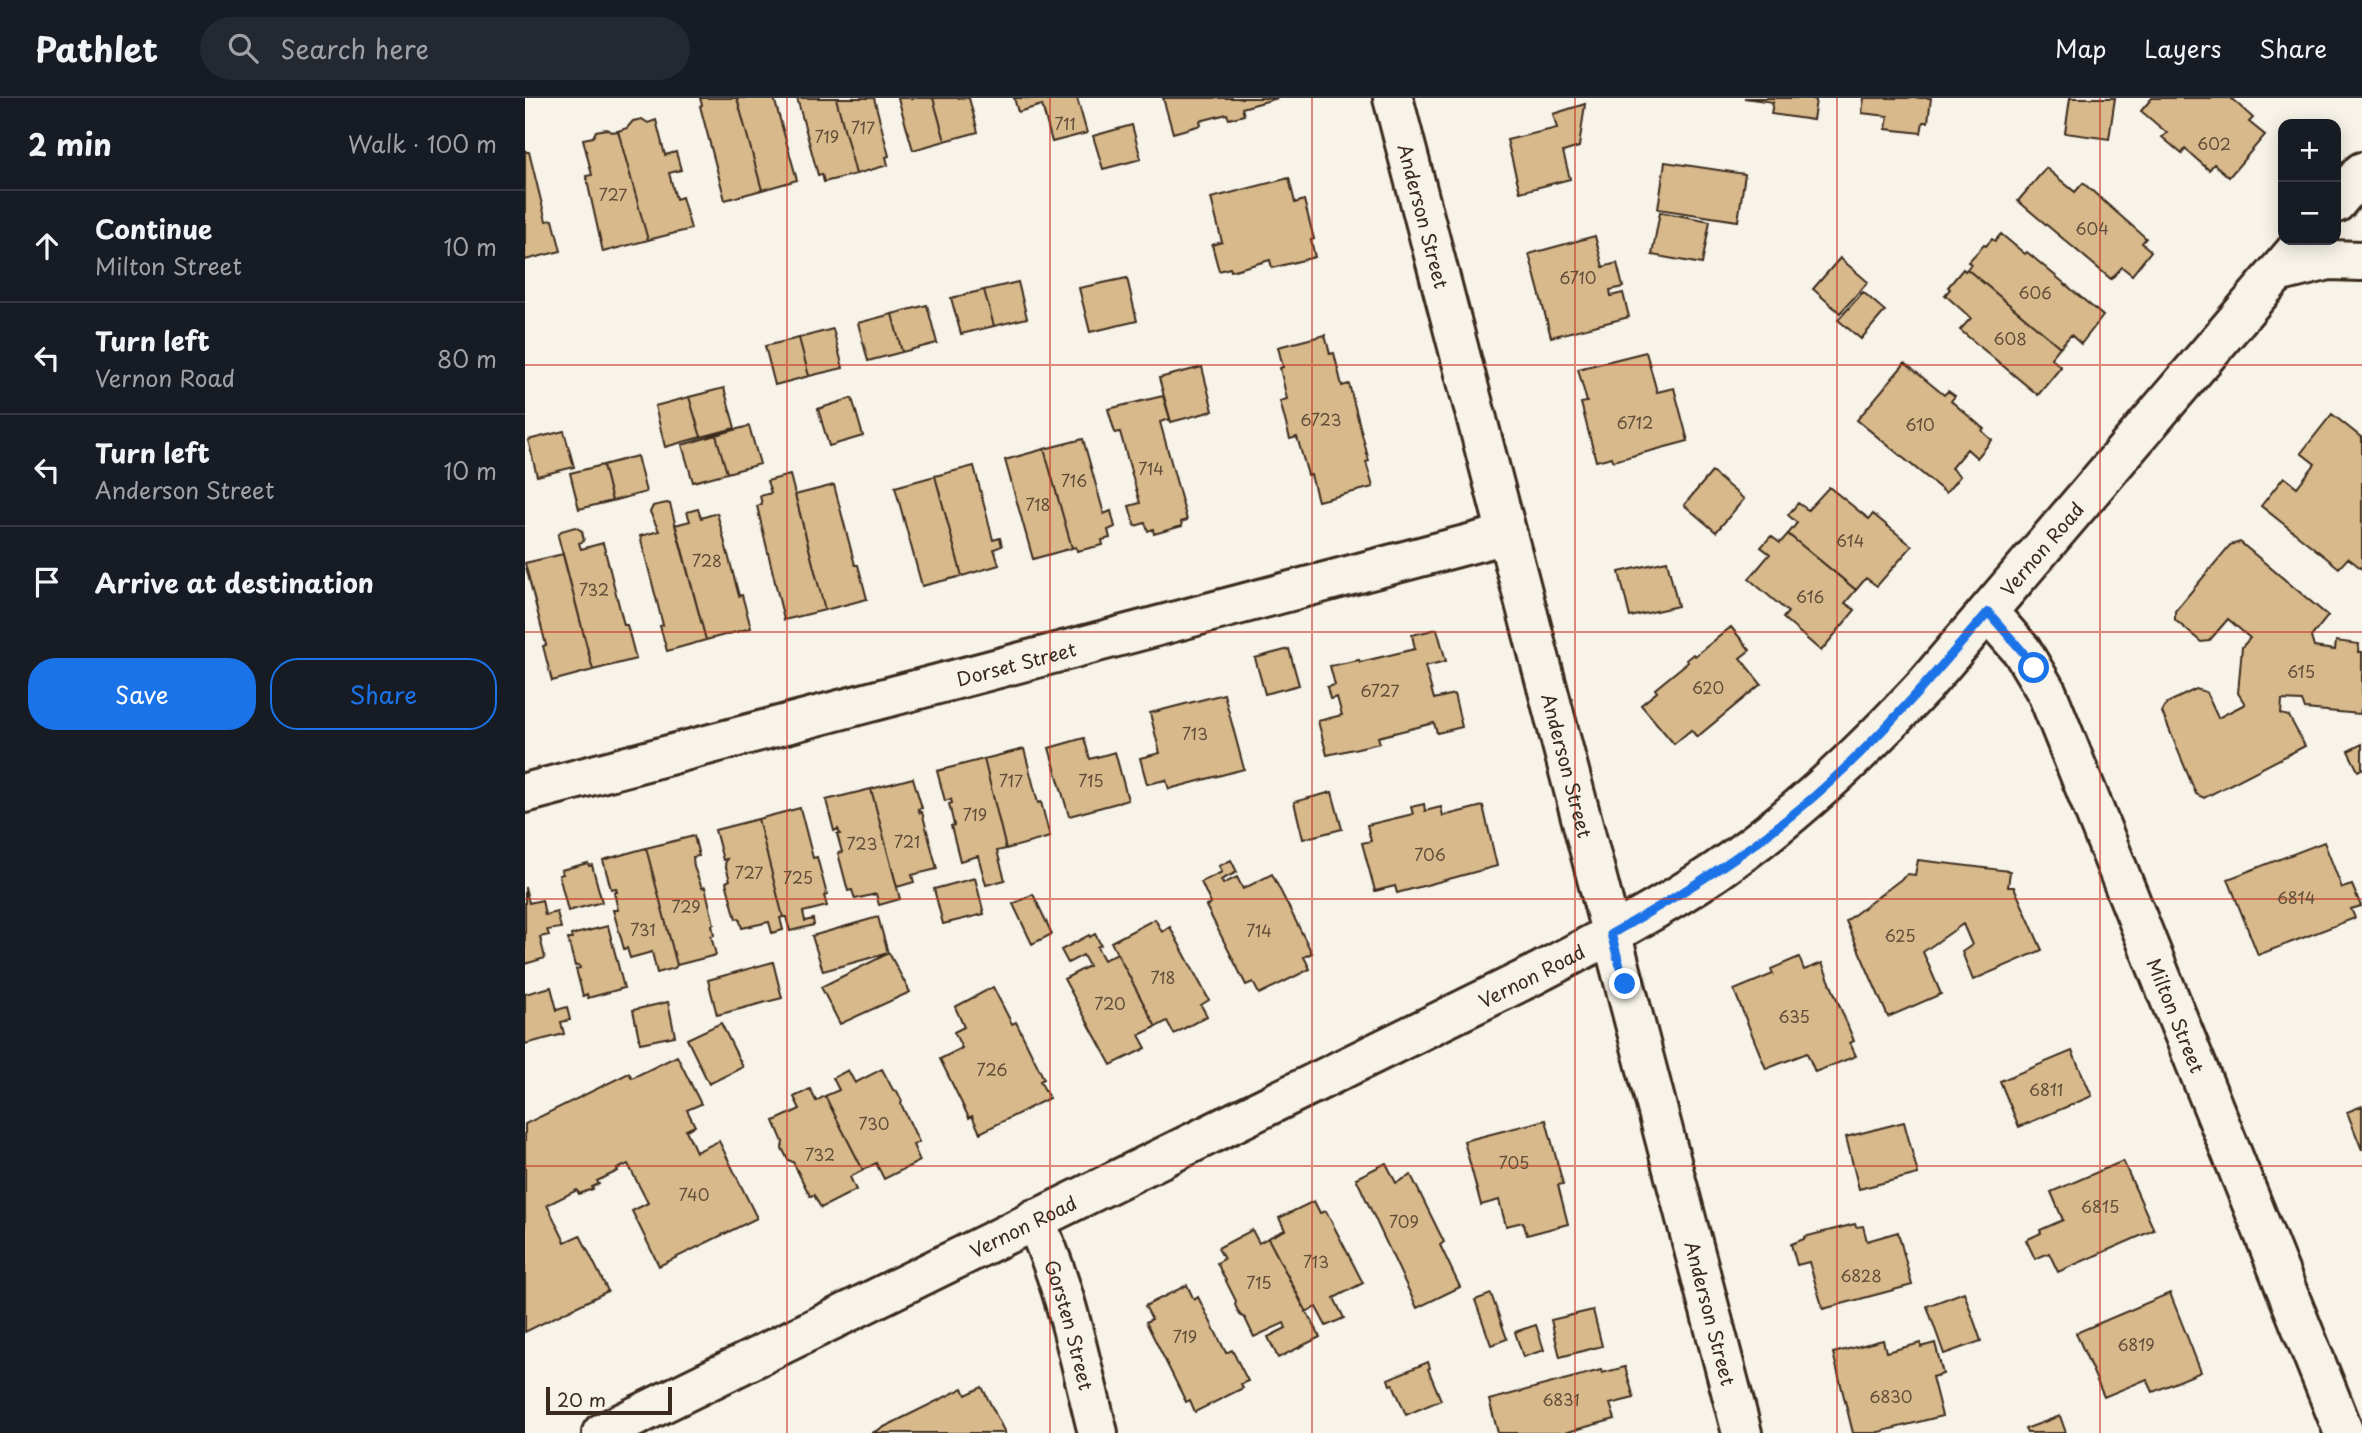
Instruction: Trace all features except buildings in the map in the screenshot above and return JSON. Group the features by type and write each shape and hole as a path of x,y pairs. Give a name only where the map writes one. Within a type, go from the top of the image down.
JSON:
{"street":[{"name":"Anderson Street","path":"1393,98 1742,1433"},
{"path":"2341,198 2362,173"},
{"name":"Vernon Road","path":"603,1433 1611,934 1714,873 1777,827 1827,785 1898,715 2301,245"},
{"path":"2277,273 2329,260 2362,261"},
{"name":"Dorset Street","path":"525,793 1507,534"},
{"name":"Milton Street","path":"1988,612 2022,651 2047,693 2344,1433"},
{"name":"Gorsten Street","path":"1034,1219 1048,1248 1059,1281 1098,1433"}],"route":[{"path":"1625,984 1611,934 1714,873 1777,827 1827,785 1879,735 1988,612 2034,668"}]}
